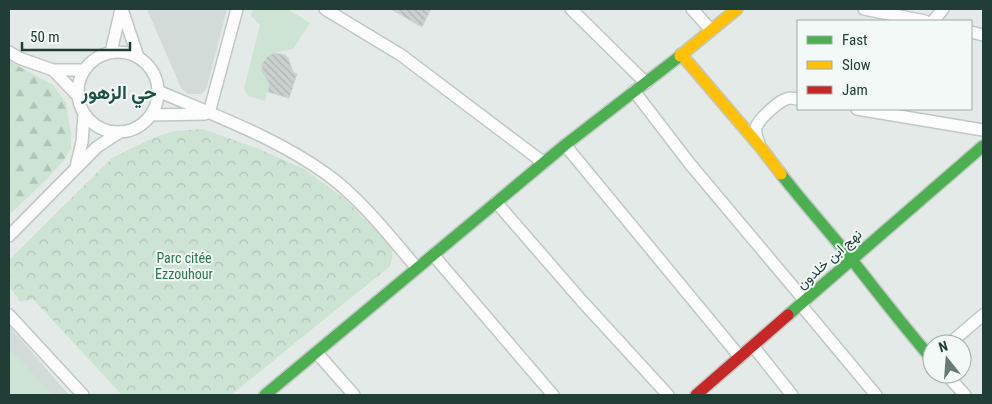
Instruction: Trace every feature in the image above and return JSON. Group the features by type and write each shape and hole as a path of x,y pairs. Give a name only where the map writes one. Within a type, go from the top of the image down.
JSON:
{"street":[{"path":"111,52 121,9"},
{"path":"121,9 138,57"},
{"path":"209,114 237,9"},
{"path":"325,9 401,55 544,164"},
{"path":"571,9 646,83"},
{"path":"692,9 711,30"},
{"path":"265,395 417,268 434,256 564,145 646,83 737,9"},
{"path":"864,9 919,20"},
{"path":"934,20 943,9"},
{"path":"9,52 19,58 53,70 84,70"},
{"path":"111,52 124,52 138,57 156,77 158,91 156,104 151,116 132,130 120,132 106,131 94,125 84,115 79,106 77,95 78,82 84,70 95,58 111,52"},
{"path":"681,54 762,149 804,204 922,346"},
{"path":"53,70 77,95"},
{"path":"158,91 291,152 329,176 366,209 417,268"},
{"path":"634,91 690,164 876,395"},
{"path":"762,149 756,137 756,128 762,118 776,105 790,98 797,99"},
{"path":"863,110 983,130"},
{"path":"151,116 209,114"},
{"path":"76,168 82,142 84,115"},
{"path":"9,236 97,146 120,132"},
{"path":"564,145 740,357"},
{"name":"نهج ابن خلدون","path":"696,395 983,146"},
{"path":"496,202 581,300 668,395"},
{"path":"434,256 553,395"},
{"path":"9,315 83,395"},
{"path":"961,334 983,315"},
{"path":"753,346 792,395"},
{"path":"317,352 354,395"},
{"path":"955,384 965,395"}],"shaded area":[{"path":"147,9 227,9 207,88 201,94 188,94 181,88"},
{"path":"9,326 69,395 9,395"}],"green space":[{"path":"253,9 289,9 310,23 293,49 277,52 264,60 262,64 263,73 271,82 265,101 248,96 244,89 260,25 251,16"},
{"path":"9,61 53,85 66,103 71,134 71,148 64,160 47,179 9,215"},
{"name":"Parc citée Ezzouhour","path":"203,129 259,149 304,169 346,200 391,247 391,262 389,267 231,395 122,395 33,299 20,302 9,286 9,260 112,158 153,138 174,131"},
{"path":"9,348 53,395 9,395"}],"building":[{"path":"391,9 431,9 422,27"},
{"path":"275,53 285,55 293,72 297,74 289,98 268,92 270,84 262,72 262,64 267,57"}],"traffic: fast":[{"path":"265,395 565,145 680,56"},
{"path":"788,315 983,146"},
{"path":"781,174 922,347"}],"traffic: slow":[{"path":"680,56 737,9"},
{"path":"681,54 781,174"}],"traffic: jam":[{"path":"696,395 788,315"}],"district":[{"name":"حي الزهور","path":"119,92"}]}
